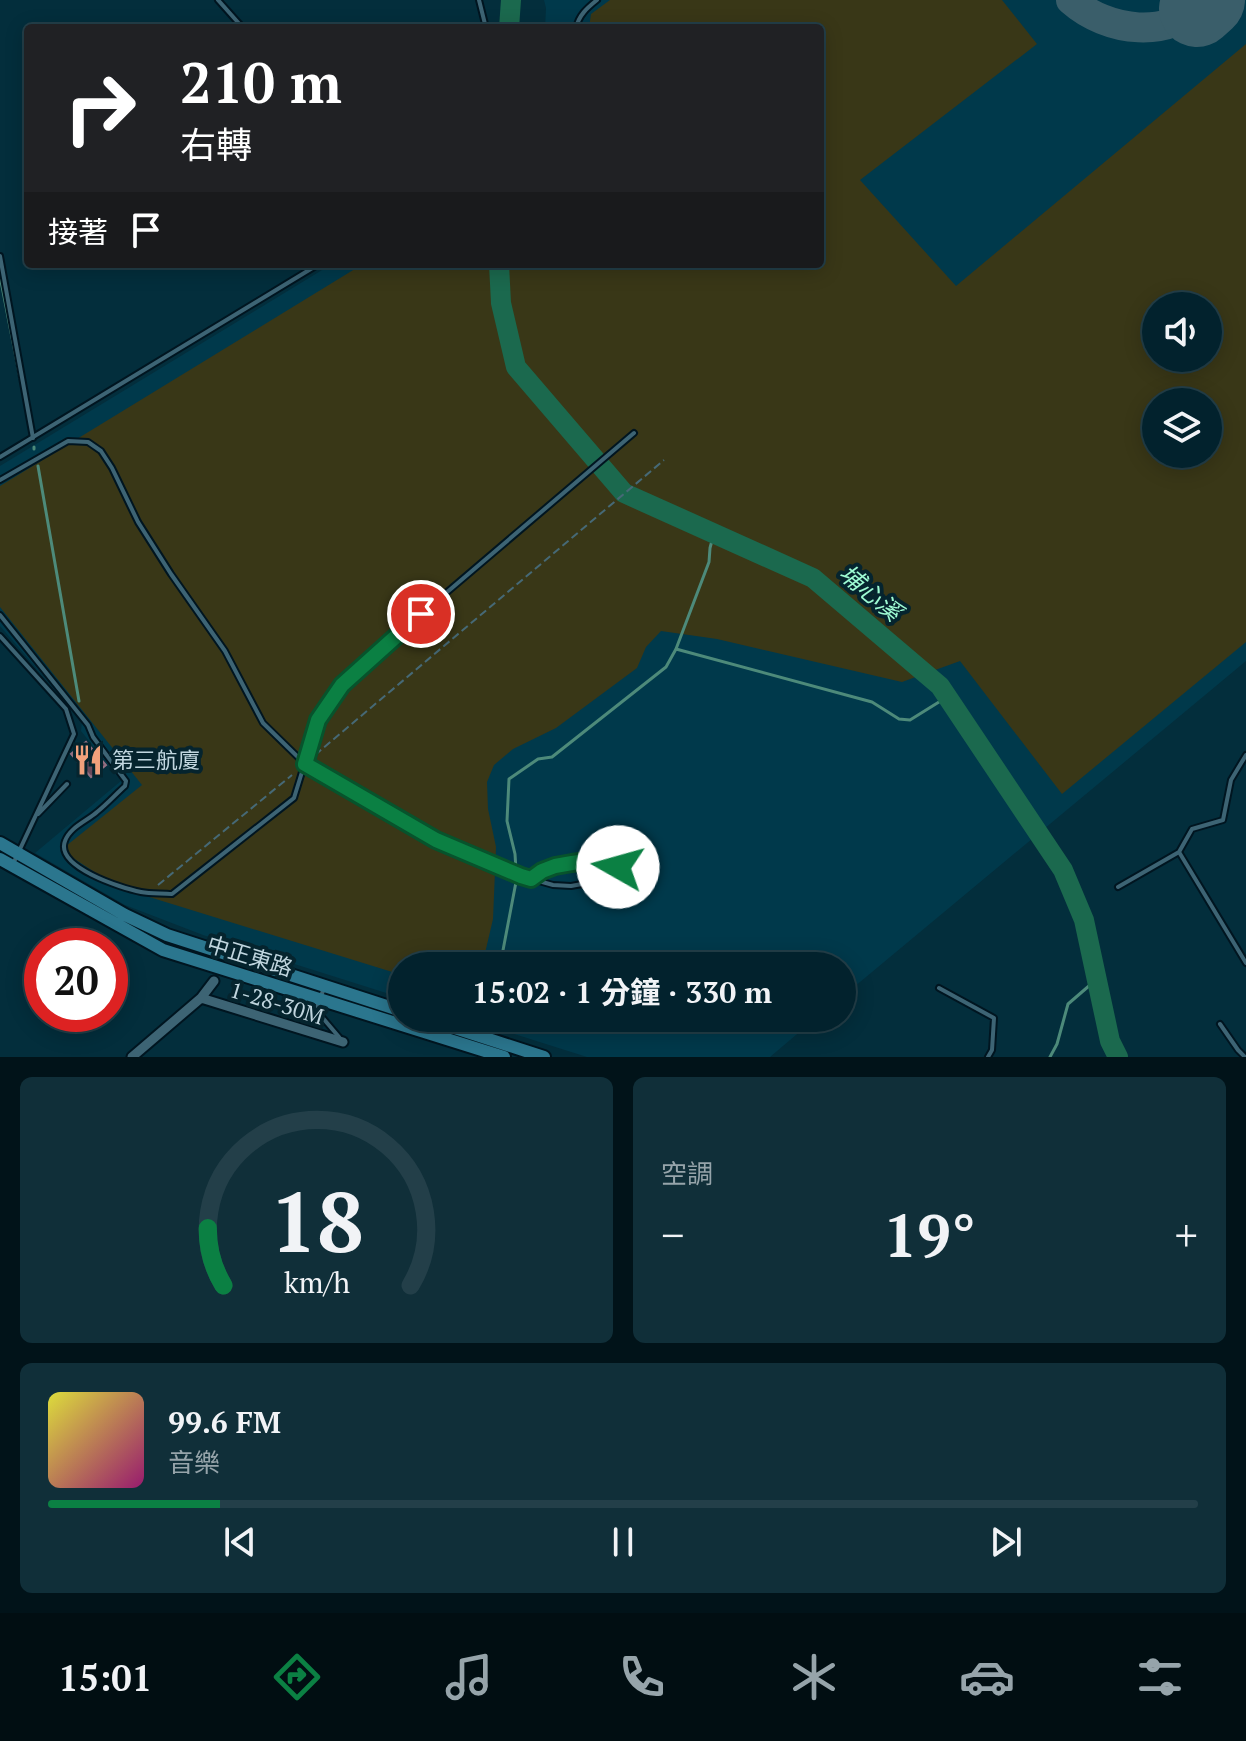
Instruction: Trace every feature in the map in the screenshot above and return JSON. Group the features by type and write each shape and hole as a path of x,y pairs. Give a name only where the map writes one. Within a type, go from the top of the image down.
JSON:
{"main road":[{"name":"中正東路","path":"0,843 10,859 167,935 504,1057"},
{"name":"中正東路","path":"323,992 388,1008"},
{"path":"467,1032 544,1057"}],"street":[{"path":"132,1057 201,998 214,981"},
{"name":"1-28-30M","path":"201,998 343,1042"}],"lane":[{"path":"218,0 239,24"},
{"path":"479,0 485,24"},
{"path":"577,24 584,10 597,0"},
{"path":"0,256 33,438"},
{"path":"0,457 312,268"},
{"path":"0,615 88,725 93,737 126,781 125,786 98,811 69,832 63,844 66,856 77,866 105,881 142,892 172,894 294,798 318,720 342,685 634,433"},
{"path":"0,480 68,441 88,442 101,451 112,468 138,522 215,634 263,723 305,764 436,840 531,879 571,886 610,879 618,867 601,859 555,866 531,879"},
{"path":"0,636 66,709 74,734 34,819 10,859"},
{"path":"1118,887 1179,852 1192,829 1223,820 1231,780 1246,755"},
{"path":"34,819 67,784"},
{"path":"1179,852 1246,963"},
{"path":"939,988 994,1018 992,1050 988,1057"},
{"path":"323,992 316,1010 343,1042"},
{"path":"1220,1024 1245,1057"}],"path":[{"path":"142,892 158,885 305,764 664,460"}],"shaded area":[{"path":"544,0 1246,0 1246,661 856,985 856,952 388,952 388,994 203,935 125,905 35,853 121,781 81,731 82,721 0,626 0,466 325,268 824,268 824,24 545,24"},
{"path":"610,0 1002,0 1037,44 860,180 956,286 1246,44 1246,642 1062,794 960,661 902,682 717,639 661,631 646,647 637,668 556,728 513,749 494,765 487,782 488,809 496,847 493,919 485,952 388,952 388,971 117,887 61,850 142,785 0,607 0,486 356,268 824,268 824,24 590,24 591,14"},
{"path":"508,1032 799,1032 770,1057 587,1057"}],"building":[{"name":"第三航廈","path":"86,742 106,765 91,777 71,754"}],"waterway":[{"name":"埔心溪","path":"509,24 511,0"},
{"name":"埔心溪","path":"499,268 501,303 516,367 624,493 813,578 940,686 1063,870 1084,920 1110,1041 1118,1057"},
{"path":"0,276 20,378"},
{"path":"38,466 79,701"},
{"path":"516,870 507,821 509,779 538,759 552,757 666,667 676,649 709,562 714,533"},
{"path":"676,649 872,702 899,719 910,720 947,697"},
{"path":"503,952 516,882"},
{"path":"1050,1057 1057,1044 1068,1004 1097,979"}],"taxiway":[{"path":"1071,0 1102,19 1139,27 1174,22 1204,0"}],"runway":[{"path":"1197,9 1207,0"}],"place":[{"name":"第三航廈","path":"88,760"}],"route":[{"path":"421,614 342,685 318,720 305,764 436,840 521,876 531,879 555,866 601,859 618,867"}]}
